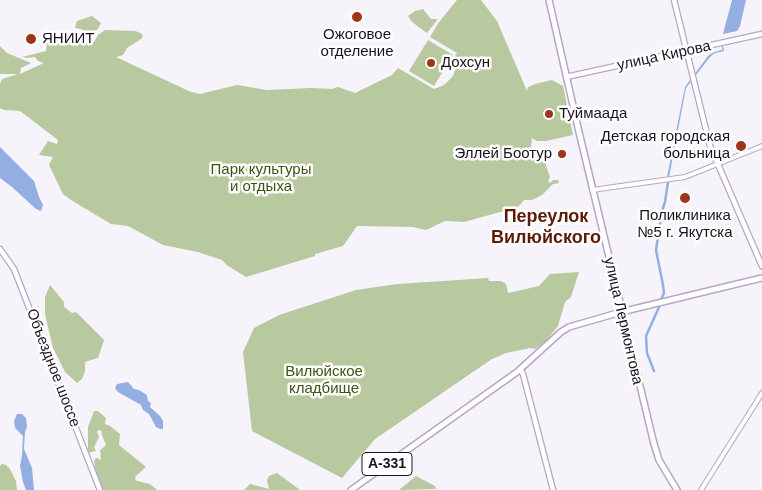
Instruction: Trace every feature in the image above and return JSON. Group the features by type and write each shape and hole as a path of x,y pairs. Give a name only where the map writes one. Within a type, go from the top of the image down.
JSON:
{"main road":[{"name":"улица Лермонтова","path":"549,0 592,190 656,454 662,468 677,490"},
{"path":"674,0 710,146 762,266"},
{"name":"улица Кирова","path":"566,77 762,34"},
{"name":"Объездное шоссе","path":"0,249 14,269 100,490"},
{"path":"621,312 762,278"},
{"name":"А-331","path":"351,490 520,369 564,330 573,325 621,312"},
{"path":"520,369 523,374 553,490"}],"street":[{"path":"592,190 677,180 762,146"},
{"path":"701,490 762,393"}],"green space":[{"name":"Парк культуры и отдыха","path":"457,0 481,0 497,21 527,91 528,87 552,80 563,86 573,135 546,141 537,141 532,138 530,157 533,157 534,151 543,153 550,177 548,181 550,183 553,180 558,180 559,183 553,184 542,195 532,200 524,200 518,207 464,222 445,221 426,230 413,227 357,226 343,246 246,277 222,260 198,252 163,245 128,226 111,224 71,200 63,194 49,165 53,157 39,155 48,141 57,144 58,140 20,111 0,108 0,84 2,79 18,74 0,74 0,46 7,53 31,63 21,68 20,74 44,63 38,61 35,57 22,57 46,51 47,43 59,43 63,40 83,44 94,42 98,35 105,30 141,33 143,36 141,39 127,48 123,55 116,57 191,92 200,94 237,85 267,90 332,89 338,87 355,93 392,75 398,68 434,89 444,85 453,76 457,64 455,56 457,53 430,37 439,22"},
{"path":"423,9 431,19 438,19 427,33 412,22 408,16 415,11"},
{"path":"92,16 101,23 97,30 88,33 75,28 77,21"},
{"name":"Дохсун","path":"428,40 453,55 434,86 409,71"},
{"name":"Вилюйское кладбище","path":"579,272 571,297 565,302 558,326 545,342 535,349 530,348 506,353 492,359 375,439 342,478 252,431 243,352 254,328 279,315 356,290 397,284 488,278 489,281 501,281 506,284 508,293 539,286 550,274"},
{"path":"50,285 64,302 64,307 72,313 76,312 104,340 98,358 85,362 85,371 82,379 77,383 65,372 53,348 45,314 45,297"},
{"path":"94,411 98,411 106,418 105,424 120,434 119,445 146,467 135,479 150,484 157,490 102,490 93,469 95,465 94,460 97,458 101,460 100,450 106,445 101,430 97,431 99,437 94,447 96,451 88,453 88,427"},
{"path":"2,464 10,469 16,481 17,490 0,490 0,466"},
{"path":"277,473 300,490 244,490 250,484 269,489 267,480 269,476"},
{"path":"416,476 435,486 436,489 399,490"}],"water":[{"path":"732,0 746,0 740,26 737,31 723,34"},
{"path":"722,46 724,51 715,53 710,57 686,88 669,177 667,177 685,87 708,56 714,52 722,50"},
{"path":"0,147 34,181 43,205 41,211 36,209 0,178"},
{"path":"128,382 134,389 147,395 148,401 151,403 150,407 163,421 163,429 156,427 149,414 143,410 141,405 118,392 115,388 117,384"},
{"path":"17,414 22,414 26,418 27,427 24,449 32,468 34,490 26,490 23,482 20,466 23,436 15,428 14,421"}],"waterway":[{"path":"661,300 664,293 656,250 668,182"},
{"path":"654,371 647,353 646,336 660,305"}],"place":[{"name":"Ожоговое отделение","path":"357,17"},
{"name":"ЯНИИТ","path":"31,39"},
{"name":"Дохсун","path":"431,63"},
{"name":"Туймаада","path":"549,114"},
{"name":"Детская городская больница","path":"741,146"},
{"name":"Эллей Боотур","path":"562,154"},
{"name":"Поликлиника №5 г. Якутска","path":"685,198"}],"district":[{"name":"Переулок Вилюйского","path":"546,227"}]}
